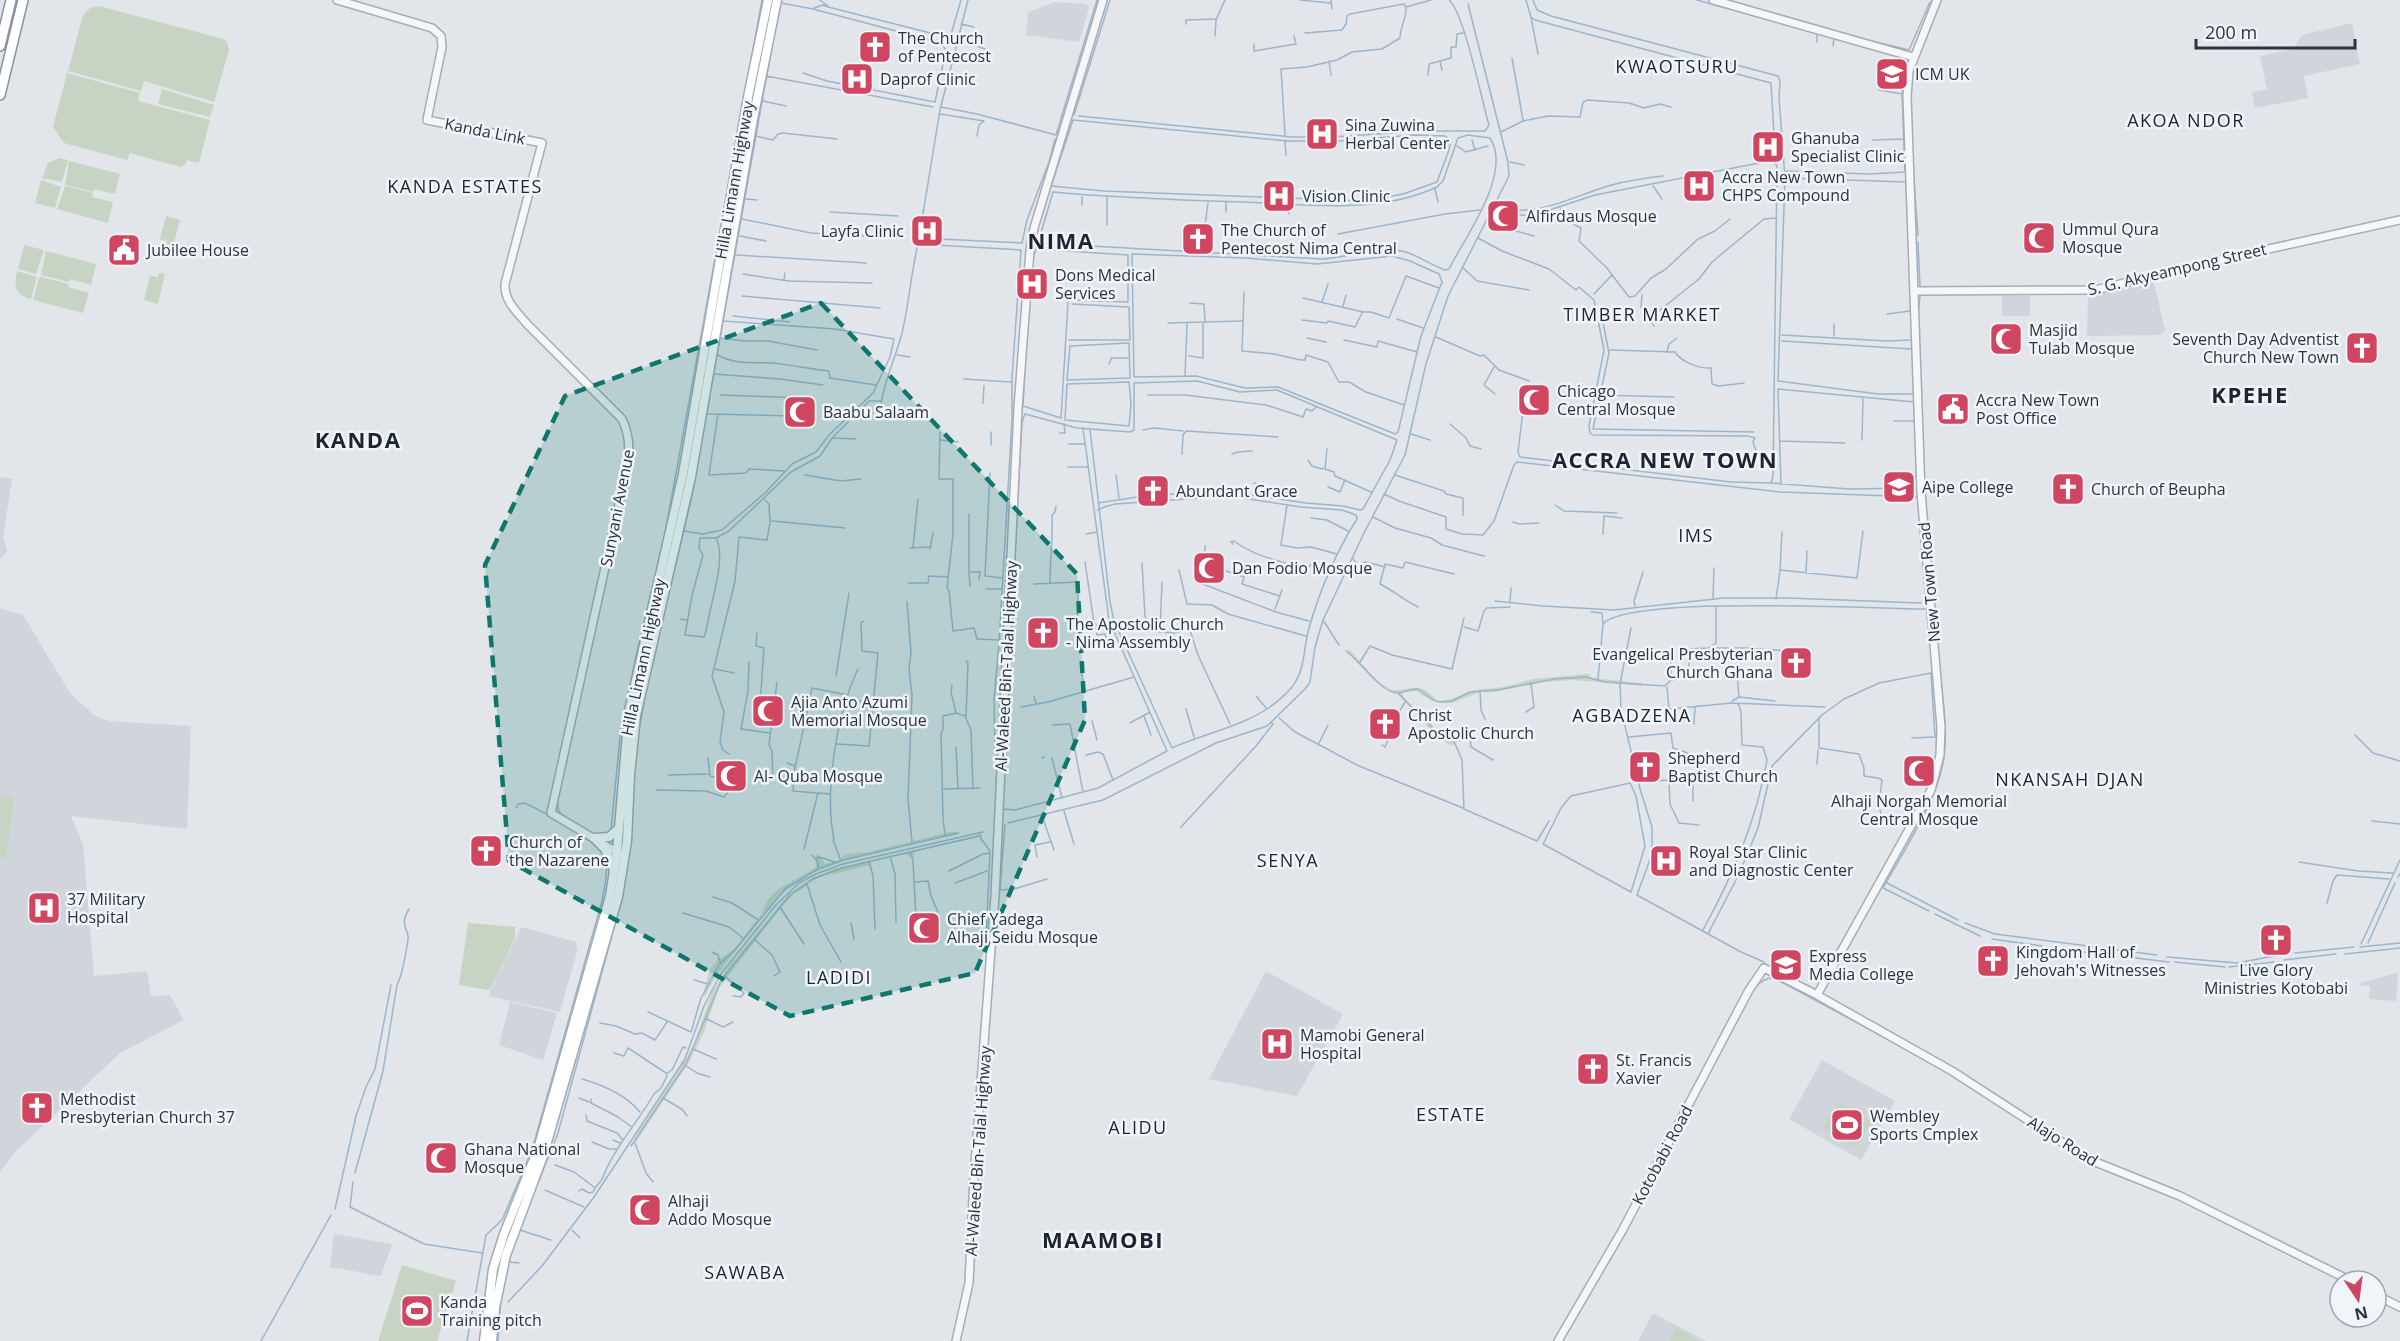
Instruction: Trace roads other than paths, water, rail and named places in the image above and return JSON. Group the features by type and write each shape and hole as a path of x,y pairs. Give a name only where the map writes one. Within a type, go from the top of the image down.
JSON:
{"highway":[{"path":"0,46 11,0"},
{"path":"0,94 23,0"}],"main road":[{"name":"Hilla Limann Highway","path":"484,1341 493,1269 504,1234 538,1149 606,915 617,851 629,711 683,474 748,98 768,0"},
{"name":"Hilla Limann Highway","path":"492,1341 495,1308 506,1255 543,1156 618,897 636,716 691,477 753,119 777,0"},
{"path":"594,838 609,837 618,829"},
{"path":"594,838 606,849 614,871"}],"street":[{"name":"Kanda Link","path":"337,0 432,28 441,36 442,47 427,120 542,143"},
{"name":"Al-Waleed Bin-Talal Highway","path":"957,1341 969,1283 999,818 1018,408 1030,250 1034,228 1103,0"},
{"path":"1713,0 1913,57"},
{"name":"New Town Road","path":"1817,995 1931,790 1940,754 1940,708 1921,492 1907,96 1909,71 1913,57 1937,0"},
{"name":"Sunyani Avenue","path":"542,143 505,292 520,316 622,419 630,440 630,452 619,504 551,813 594,838"},
{"name":"S. G. Akyeampong Street","path":"1915,291 2095,290 2400,220"},
{"path":"594,838 617,851 623,864"},
{"name":"Alajo Road","path":"1764,969 1817,995 1967,1081 2088,1159 2181,1196 2328,1270"},
{"name":"Kotobabi Road","path":"1558,1341 1622,1231 1749,990 1764,969"}],"waterway":[{"path":"664,539 762,0"},
{"path":"820,0 828,6"},
{"path":"814,8 823,5 950,38 961,0"},
{"path":"968,0 940,110 919,238 1022,243 1027,220 1049,162 1055,139"},
{"path":"1056,135 1097,0"},
{"path":"1074,115 1110,0"},
{"path":"1215,36 1216,20 1225,0"},
{"path":"1300,0 1331,3"},
{"path":"1331,0 1332,9"},
{"path":"1305,33 1342,30 1350,14 1404,4 1406,7 1431,0"},
{"path":"1079,116 1292,137 1332,137 1421,131 1485,131 1489,125 1472,58 1461,21 1449,0"},
{"path":"1526,0 1538,54"},
{"path":"1533,0 1537,10 1551,16 1778,76 1785,178 1778,381 1878,394 1913,394"},
{"path":"1697,0 1805,30"},
{"path":"1727,0 1811,24"},
{"path":"1859,38 1909,50 1930,2"},
{"path":"781,3 813,9 941,43 946,50 935,102 827,81 803,73"},
{"path":"1008,823 1103,800 1216,743 1267,726 1310,682 1315,647 1323,620 1364,533 1405,455 1426,364 1448,296 1509,176 1508,162 1468,4"},
{"path":"1285,135 1281,69 1307,67 1337,60 1352,52 1382,49 1400,38 1406,7"},
{"path":"1531,17 1535,20 1771,83 1775,152"},
{"path":"1186,24 1186,20 1215,19"},
{"path":"961,24 974,27"},
{"path":"1428,75 1429,64 1451,58 1451,47 1456,47 1457,34 1463,33"},
{"path":"1817,33 1817,42"},
{"path":"1254,44 1254,51 1296,44 1294,36"},
{"path":"1833,46 1834,38"},
{"path":"959,40 988,50"},
{"path":"667,601 691,500 772,46"},
{"path":"1512,58 1523,120"},
{"path":"1785,171 1870,174 1905,172 1902,94 1906,61 1904,59"},
{"path":"1329,61 1331,75"},
{"path":"1440,61 1442,70"},
{"path":"850,83 851,75"},
{"path":"766,76 933,107"},
{"path":"1879,90 1902,94"},
{"path":"1501,132 1523,121 1548,116 1580,117 1583,102 1588,100 1629,103 1644,108 1660,104 1671,107"},
{"path":"763,101 786,106"},
{"path":"941,107 1056,135"},
{"path":"940,114 984,121 979,125 977,136"},
{"path":"1073,120 1288,141 1339,141 1414,135 1445,136 1450,144 1437,182 1403,194 1365,201 1104,191 1051,186 1073,120"},
{"path":"756,136 773,140 778,134 783,133 837,139"},
{"path":"1468,135 1490,138 1495,152 1496,169 1484,205 1449,269 1439,268 1408,252 1392,250 1321,259 1038,243 1053,192 1316,206 1366,205 1414,196 1437,187 1443,181 1458,138 1468,135"},
{"path":"1873,140 1903,139"},
{"path":"1472,140 1475,150"},
{"path":"1285,142 1286,155"},
{"path":"1457,146 1466,152 1488,146"},
{"path":"1912,155 1918,235"},
{"path":"1510,162 1524,165"},
{"path":"1492,212 1531,216 1595,195 1764,162 1774,162 1777,166 1773,477 1771,483 1731,482 1520,457 1518,452 1523,411 1534,386"},
{"path":"1503,209 1531,210 1618,183 1663,176"},
{"path":"1786,178 1906,182 1914,375"},
{"path":"1653,186 1662,199"},
{"path":"1435,189 1438,202"},
{"path":"1082,197 1082,205"},
{"path":"1107,197 1107,225"},
{"path":"746,199 757,200"},
{"path":"1226,202 1226,212"},
{"path":"1205,226 1208,203"},
{"path":"1289,214 1290,205"},
{"path":"1561,208 1561,218 1581,228 1579,241 1606,267 1629,297 1635,296 1651,278 1666,269 1698,239 1715,231 1730,219"},
{"path":"1338,234 1445,214 1480,210"},
{"path":"830,212 898,216"},
{"path":"1650,318 1699,279 1712,262 1764,219 1776,218"},
{"path":"742,219 811,233 846,235 854,238"},
{"path":"1505,228 1534,236"},
{"path":"855,235 877,239"},
{"path":"740,236 766,241"},
{"path":"1478,238 1502,251 1549,269 1576,290 1579,287 1594,300 1604,350 1589,426 1590,433 1593,435 1748,436 1755,438 1753,442 1758,457"},
{"path":"1918,242 1920,286"},
{"path":"881,405 902,333 918,244 1021,250 994,699 995,751"},
{"path":"1036,249 1128,255 1128,302 1070,300 1068,302 1061,418 1023,406 1030,269 1036,249"},
{"path":"1132,254 1246,258 1317,264 1392,256 1439,274 1442,282 1421,336 1398,432 1395,434 1278,387 1245,388 1196,376 1134,377 1132,254"},
{"path":"736,255 866,263"},
{"path":"1462,267 1477,281 1529,290"},
{"path":"784,279 785,273"},
{"path":"743,274 789,281 872,283"},
{"path":"1594,294 1612,275"},
{"path":"1303,298 1389,318 1406,276 1439,288"},
{"path":"1322,302 1328,284"},
{"path":"1244,292 1242,351 1274,354 1301,360 1305,360 1306,355 1328,362 1339,382 1349,382 1366,392 1404,405"},
{"path":"1343,306 1346,295"},
{"path":"1642,295 1641,307 1654,326"},
{"path":"742,296 880,308"},
{"path":"1920,297 1918,313 1924,486"},
{"path":"1190,303 1204,304 1205,322"},
{"path":"1069,340 1130,340 1129,307 1072,304"},
{"path":"1600,307 1609,353 1593,429 1754,432"},
{"path":"1887,314 1910,311"},
{"path":"1302,320 1327,323 1328,321 1355,327 1362,313"},
{"path":"733,316 790,322"},
{"path":"1397,319 1423,328"},
{"path":"684,531 703,534 722,530 766,492 792,464 816,452 829,435 873,393 890,357 894,339 835,329 723,321"},
{"path":"1168,323 1242,321"},
{"path":"1189,356 1203,358 1203,322"},
{"path":"1185,376 1187,324"},
{"path":"1834,324 1834,336"},
{"path":"1782,335 1887,341 1911,340"},
{"path":"1436,337 1480,356 1484,355 1499,370 1529,381"},
{"path":"720,338 768,341 817,350"},
{"path":"1307,338 1326,342"},
{"path":"1667,352 1669,344 1677,338"},
{"path":"1344,340 1377,347 1378,341 1417,352"},
{"path":"1782,341 1911,349"},
{"path":"1129,343 1130,378 1067,380 1070,346 1129,343"},
{"path":"1610,350 1675,352 1691,364 1711,368 1712,384 1719,386 1744,383"},
{"path":"718,355 738,362 773,363 829,371 830,378 876,385"},
{"path":"897,355 910,357"},
{"path":"1111,358 1128,358"},
{"path":"1109,364 1111,359"},
{"path":"1494,367 1484,385 1495,394"},
{"path":"714,374 823,385"},
{"path":"964,379 1011,382"},
{"path":"1010,643 1022,422 1025,414 1077,428 1130,432 1134,430 1134,383 1197,381 1240,392 1277,390 1397,440 1390,460 1363,509 1360,510 1223,491 1144,496 1098,503"},
{"path":"1129,382 1131,404 1129,426 1065,420 1067,384 1129,382"},
{"path":"983,403 984,386"},
{"path":"1781,484 1778,389 1914,402"},
{"path":"720,395 805,398"},
{"path":"1148,395 1185,395 1266,405 1303,417 1306,409 1312,411 1316,407"},
{"path":"1600,395 1674,397"},
{"path":"1862,440 1863,399"},
{"path":"716,538 720,557 719,569 704,637 685,635 692,595 703,555 699,548 700,538 716,538 729,531 791,472 820,456 832,438 869,401 882,401"},
{"path":"708,414 797,416"},
{"path":"718,414 709,475 746,473 749,469 785,471"},
{"path":"1894,421 1914,421"},
{"path":"1060,433 1065,433 1064,424"},
{"path":"1450,424 1466,438 1470,446 1481,449"},
{"path":"1002,809 1015,810 1098,788 1167,751 1109,620 1083,428"},
{"path":"1143,430 1154,428 1183,431"},
{"path":"1090,429 1110,602 1114,621 1172,748 1259,714 1288,692 1301,669 1309,628 1323,586 1335,558 1357,519 1356,515 1342,510 1301,507 1229,496 1115,504 1104,507 1098,510"},
{"path":"1182,454 1183,435 1186,431 1278,437"},
{"path":"940,432 939,479 953,479 953,534 947,588 953,631 974,628 977,639 998,640"},
{"path":"991,432 991,445"},
{"path":"1411,434 1430,440"},
{"path":"833,438 856,439"},
{"path":"941,440 958,442"},
{"path":"1780,441 1845,443"},
{"path":"1069,444 1085,444"},
{"path":"1327,449 1325,469 1371,492"},
{"path":"1916,449 1917,462"},
{"path":"1232,454 1252,451"},
{"path":"1308,460 1312,466 1323,468"},
{"path":"1384,494 1446,517 1446,529 1462,534 1483,535 1494,521 1517,462 1781,492 1917,497"},
{"path":"1068,467 1088,467"},
{"path":"990,473 985,576 1002,578"},
{"path":"805,475 841,481 861,479"},
{"path":"1116,475 1119,498"},
{"path":"1395,475 1463,498 1463,515"},
{"path":"1328,487 1340,492 1345,480"},
{"path":"1254,483 1288,493"},
{"path":"1771,483 1849,489 1918,488"},
{"path":"913,548 918,499"},
{"path":"729,754 723,750 720,742 724,712 712,676 735,581 739,537 767,540 770,523 769,504 765,500"},
{"path":"1287,505 1281,545 1297,548 1311,547 1337,554"},
{"path":"1555,505 1564,511 1617,513"},
{"path":"1050,583 1052,515 1056,506"},
{"path":"969,514 969,572 980,572 979,580"},
{"path":"1603,534 1604,516 1622,518"},
{"path":"1373,517 1395,528 1431,538 1442,545 1484,556"},
{"path":"1311,518 1327,520 1348,531"},
{"path":"772,521 845,528"},
{"path":"1513,522 1539,523"},
{"path":"1782,532 1780,570 1857,578 1863,531"},
{"path":"1086,534 1097,532"},
{"path":"930,549 933,533"},
{"path":"1233,544 1231,542 1234,541 1260,555 1307,569 1312,563 1331,569"},
{"path":"611,830 620,737 636,656 663,544"},
{"path":"1205,546 1204,567 1200,583 1276,612 1309,621"},
{"path":"910,548 930,547"},
{"path":"1806,573 1807,551"},
{"path":"1222,558 1220,569 1244,577 1242,584 1280,596"},
{"path":"1352,558 1359,565 1361,572"},
{"path":"1085,562 1094,623"},
{"path":"1358,564 1366,562 1385,567 1385,564 1403,568 1405,562 1454,574"},
{"path":"1142,563 1145,616 1150,631 1174,633 1188,630"},
{"path":"1384,568 1380,584 1418,607"},
{"path":"1713,598 1714,568"},
{"path":"1179,570 1187,604 1212,605 1228,614 1306,636"},
{"path":"1776,599 1780,571"},
{"path":"969,572 970,586"},
{"path":"1635,606 1634,601 1643,572"},
{"path":"908,583 928,583 929,576 948,577"},
{"path":"1034,584 1079,582 1077,623 1096,624 1097,635 1105,634 1108,645"},
{"path":"1160,632 1162,582"},
{"path":"1510,602 1511,588"},
{"path":"986,589 1002,589"},
{"path":"1275,609 1282,590"},
{"path":"836,676 849,593"},
{"path":"1495,601 1614,610 1724,598 1921,603"},
{"path":"907,602 912,695 908,799 912,842"},
{"path":"1346,651 1378,683 1392,692 1418,689 1435,701 1441,702 1451,701 1470,692 1497,690 1555,679 1586,677 1605,682 1665,686 1671,680 1689,678 1689,649 1709,648 1716,643 1716,606"},
{"path":"1603,624 1622,615 1657,609 1756,606 1927,609"},
{"path":"1464,627 1478,631 1487,608 1510,607"},
{"path":"1591,612 1602,613 1598,679"},
{"path":"1360,662 1370,646 1392,655 1452,669 1464,618"},
{"path":"680,619 687,620"},
{"path":"1323,620 1339,645"},
{"path":"837,744 869,746 878,653 862,651 861,623 864,621"},
{"path":"1188,624 1198,655 1230,724"},
{"path":"1631,628 1620,684 1621,709 1640,789 1652,827 1652,854 1637,895 1741,952 1764,962"},
{"path":"757,633 756,646 764,648 760,705 773,709"},
{"path":"656,648 658,638"},
{"path":"1710,648 1804,652"},
{"path":"966,661 968,663 966,717"},
{"path":"1671,661 1671,680"},
{"path":"749,662 748,691 741,729 770,733"},
{"path":"1929,911 1883,888 1928,807 1941,773 1945,734 1939,664"},
{"path":"715,669 734,673"},
{"path":"841,861 833,840 831,820 834,752 844,707 858,669"},
{"path":"1708,934 1739,874 1758,828 1772,766 1822,715 1844,699 1879,683 1931,673 1935,737 1912,738"},
{"path":"1082,674 1085,691"},
{"path":"1737,674 1739,697"},
{"path":"1021,707 1048,702 1134,677"},
{"path":"773,777 772,751 769,745 777,682"},
{"path":"1526,712 1534,707 1531,683"},
{"path":"638,736 647,685"},
{"path":"952,685 951,692 956,713 965,716 971,730 973,789"},
{"path":"1667,687 1669,709 1732,703 1825,707"},
{"path":"794,773 812,688 848,695"},
{"path":"1480,691 1481,710 1485,719"},
{"path":"1399,694 1437,733 1455,741 1470,739 1471,747 1493,760"},
{"path":"1034,696 1036,704"},
{"path":"1256,696 1267,709"},
{"path":"874,697 895,698"},
{"path":"1732,701 1739,697 1775,701"},
{"path":"848,698 872,704"},
{"path":"1382,745 1385,747 1391,733 1390,727 1405,702"},
{"path":"1703,930 1724,889 1750,827 1767,760 1763,747 1742,745 1741,712 1738,703"},
{"path":"1694,724 1695,707"},
{"path":"1186,709 1194,737"},
{"path":"1130,723 1150,712"},
{"path":"945,835 941,733 943,716 956,713"},
{"path":"1144,716 1151,735"},
{"path":"1279,718 1295,732 1359,766 1463,808"},
{"path":"1819,719 1819,748 1859,754 1864,776 1882,780 1879,805 1881,815 1889,820"},
{"path":"1092,721 1097,740"},
{"path":"1181,827 1256,746 1273,724 1271,723"},
{"path":"1053,725 1070,724 1083,792"},
{"path":"1319,743 1328,725"},
{"path":"1629,737 1671,733 1673,748 1688,753 1696,761 1698,773 1693,777 1693,801"},
{"path":"2355,735 2373,753 2400,761"},
{"path":"1453,739 1462,760 1464,809 1537,841 1549,821"},
{"path":"956,747 958,789"},
{"path":"1817,764 1818,750"},
{"path":"1086,755 1098,752 1103,754 1113,780"},
{"path":"656,790 706,791 724,797 732,787 730,781 710,776 708,758"},
{"path":"1052,758 1062,798"},
{"path":"787,763 795,766 793,791 817,793"},
{"path":"668,775 709,774"},
{"path":"1639,782 1669,780 1670,804 1679,823 1699,825"},
{"path":"1630,783 1636,796 1645,846 1631,892 1543,844 1561,808 1571,796 1630,783"},
{"path":"943,789 980,788"},
{"path":"804,849 818,793 830,794"},
{"path":"559,794 559,811 580,826"},
{"path":"467,1341 486,1235 502,1220 532,1150 602,901 606,877 603,854 590,840 525,803 518,804 516,808"},
{"path":"1064,811 1074,844"},
{"path":"1042,816 1054,850"},
{"path":"2372,821 2400,824"},
{"path":"1005,825 1000,890 1014,889 1047,879"},
{"path":"508,1302 542,1266 594,1197 685,1059 704,1006 720,975 776,905 799,883 843,864 983,832"},
{"path":"648,1012 691,1032 701,998 719,965 735,950 785,889 818,869 844,860 958,833"},
{"path":"980,833 981,839 990,851 986,939 982,942"},
{"path":"631,1146 686,1064 722,979 790,895 813,879 842,868 979,836"},
{"path":"1037,857 1035,845 1050,842"},
{"path":"624,885 630,848"},
{"path":"910,852 913,860 916,920"},
{"path":"949,871 983,854 990,853"},
{"path":"812,855 818,862 818,868"},
{"path":"890,856 895,874 896,922"},
{"path":"817,859 819,857 835,862"},
{"path":"2361,944 2400,860"},
{"path":"869,861 873,876 875,929"},
{"path":"2299,862 2358,871 2393,873"},
{"path":"955,883 987,871"},
{"path":"2327,903 2337,875 2389,879"},
{"path":"914,882 928,881 938,912"},
{"path":"1887,883 1958,920"},
{"path":"2368,943 2395,883"},
{"path":"807,884 820,925 841,962"},
{"path":"713,897 732,903 757,919"},
{"path":"525,1215 558,1133 622,899"},
{"path":"780,907 804,944"},
{"path":"355,1173 383,1071 397,985 403,969 408,940 404,920 409,909"},
{"path":"683,913 729,927 743,938"},
{"path":"1935,914 1980,936"},
{"path":"851,923 854,939"},
{"path":"1965,923 1995,934 2157,955"},
{"path":"754,939 772,955 780,972 774,976"},
{"path":"1992,939 2042,946"},
{"path":"2360,947 2400,943"},
{"path":"2295,953 2354,947"},
{"path":"2051,948 2108,955"},
{"path":"2345,954 2400,948"},
{"path":"712,952 718,955 720,962"},
{"path":"2167,957 2237,963 2290,953"},
{"path":"2284,960 2336,954"},
{"path":"2119,956 2169,962"},
{"path":"2175,962 2225,967"},
{"path":"2229,967 2274,962"},
{"path":"725,976 744,993 741,997 733,996"},
{"path":"1742,1011 1750,994 1758,985 1762,981 1774,978 1893,1042"},
{"path":"694,980 708,984"},
{"path":"335,1209 356,1116 375,1069 391,985"},
{"path":"705,1018 723,1027 733,1022"},
{"path":"600,1023 616,1026 635,1034 642,1033 655,1040 667,1022"},
{"path":"579,1191 582,1189 589,1193 593,1192 620,1145 654,1094 661,1088 666,1074 672,1070 683,1047 686,1048"},
{"path":"614,1053 624,1056 628,1048 666,1073"},
{"path":"693,1049 716,1059"},
{"path":"682,1063 697,1073 710,1077"},
{"path":"582,1079 614,1091 640,1112"},
{"path":"579,1098 589,1102"},
{"path":"663,1098 683,1110 687,1116"},
{"path":"591,1099 591,1103 632,1127"},
{"path":"586,1115 587,1121 617,1133 623,1140"},
{"path":"613,1140 620,1143"},
{"path":"592,1142 609,1149 617,1149"},
{"path":"635,1143 646,1173 653,1182"},
{"path":"555,1165 574,1172 594,1187"},
{"path":"353,1182 350,1207 424,1244 482,1253"},
{"path":"545,1190 584,1207"},
{"path":"261,1341 331,1215"},
{"path":"520,1230 551,1240"},
{"path":"572,1230 580,1238"},
{"path":"508,1262 519,1263"},
{"path":"498,1341 501,1297"}],"place":[{"name":"The Church of Pentecost","path":"875,47"},
{"name":"ICM UK","path":"1892,74"},
{"name":"Daprof Clinic","path":"857,79"},
{"name":"Sina Zuwina Herbal Center","path":"1322,134"},
{"name":"Ghanuba Specialist Clinic","path":"1768,147"},
{"name":"Accra New Town CHPS Compound","path":"1699,186"},
{"name":"Vision Clinic","path":"1279,196"},
{"name":"Alfirdaus Mosque","path":"1503,216"},
{"name":"Layfa Clinic","path":"927,231"},
{"name":"Ummul Qura Mosque","path":"2039,238"},
{"name":"The Church of Pentecost Nima Central","path":"1198,239"},
{"name":"Jubilee House","path":"124,250"},
{"name":"Dons Medical Services","path":"1032,284"},
{"name":"Masjid Tulab Mosque","path":"2006,339"},
{"name":"Seventh Day Adventist Church New Town","path":"2362,348"},
{"name":"Chicago Central Mosque","path":"1534,400"},
{"name":"Accra New Town Post Office","path":"1953,409"},
{"name":"Baabu Salaam","path":"800,412"},
{"name":"Aipe College","path":"1899,487"},
{"name":"Church of Beupha","path":"2068,489"},
{"name":"Abundant Grace","path":"1153,491"},
{"name":"Dan Fodio Mosque","path":"1209,568"},
{"name":"The Apostolic Church - Nima Assembly","path":"1043,633"},
{"name":"Evangelical Presbyterian Church Ghana","path":"1796,663"},
{"name":"Ajia Anto Azumi Memorial Mosque","path":"768,711"},
{"name":"Christ Apostolic Church","path":"1385,724"},
{"name":"Shepherd Baptist Church","path":"1645,767"},
{"name":"Alhaji Norgah Memorial Central Mosque","path":"1919,771"},
{"name":"Al- Quba Mosque","path":"731,776"},
{"name":"Church of the Nazarene","path":"486,851"},
{"name":"Royal Star Clinic and Diagnostic Center","path":"1666,861"},
{"name":"37 Military Hospital","path":"44,908"},
{"name":"Chief Yadega Alhaji Seidu Mosque","path":"924,928"},
{"name":"Live Glory Ministries Kotobabi","path":"2276,940"},
{"name":"Kingdom Hall of Jehovah's Witnesses","path":"1993,961"},
{"name":"Express Media College","path":"1786,965"},
{"name":"Mamobi General Hospital","path":"1277,1044"},
{"name":"St. Francis Xavier","path":"1593,1069"},
{"name":"Methodist Presbyterian Church 37","path":"37,1108"},
{"name":"Wembley Sports Cmplex","path":"1847,1125"},
{"name":"Ghana National Mosque","path":"441,1158"},
{"name":"Alhaji Addo Mosque","path":"645,1210"},
{"name":"Kanda Training pitch","path":"417,1311"}],"district":[{"name":"KWAOTSURU","path":"1677,67"},
{"name":"AKOA NDOR","path":"2186,121"},
{"name":"KANDA ESTATES","path":"465,187"},
{"name":"NIMA","path":"1061,241"},
{"name":"TIMBER MARKET","path":"1642,315"},
{"name":"KPEHE","path":"2250,395"},
{"name":"KANDA","path":"358,440"},
{"name":"ACCRA NEW TOWN","path":"1665,460"},
{"name":"IMS","path":"1696,536"},
{"name":"AGBADZENA","path":"1632,716"},
{"name":"NKANSAH DJAN","path":"2070,780"},
{"name":"SENYA","path":"1288,861"},
{"name":"LADIDI","path":"839,978"},
{"name":"ESTATE","path":"1451,1115"},
{"name":"ALIDU","path":"1138,1128"},
{"name":"MAAMOBI","path":"1103,1240"},
{"name":"SAWABA","path":"745,1273"}]}
